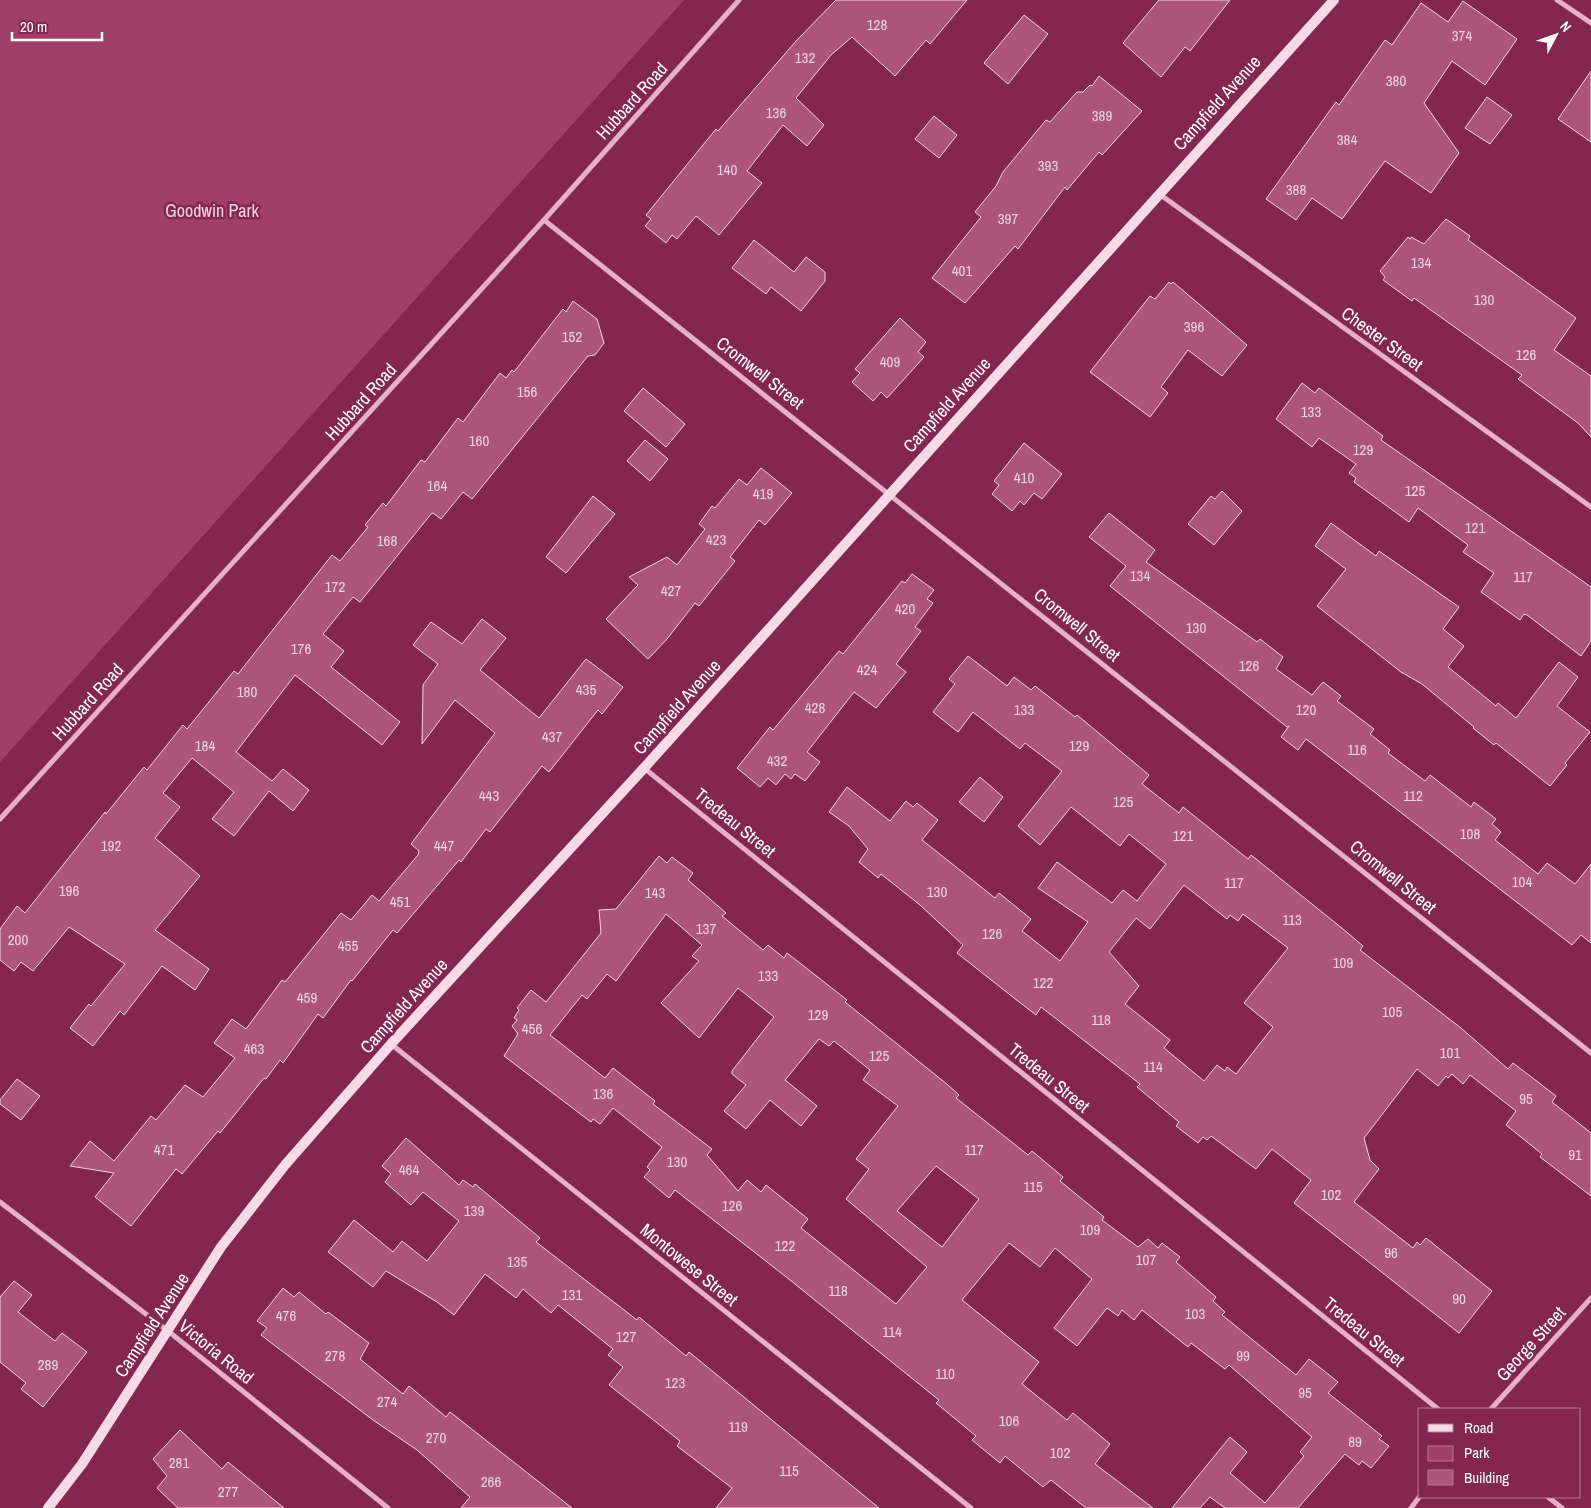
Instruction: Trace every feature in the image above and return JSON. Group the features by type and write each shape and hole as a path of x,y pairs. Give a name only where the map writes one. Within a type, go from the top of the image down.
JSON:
{"street":[{"name":"Hubbard Road","path":"0,820 544,220 739,0"},
{"name":"Campfield Avenue","path":"48,1508 82,1464 220,1247 285,1165 391,1044 644,768 1158,193 1334,0"},
{"path":"1557,0 1591,23"},
{"name":"Chester Street","path":"1158,193 1591,507"},
{"name":"Cromwell Street","path":"544,220 1591,1053"},
{"name":"Tredeau Street","path":"644,768 1437,1408"},
{"name":"Montowese Street","path":"391,1044 971,1508"},
{"name":"Victoria Road","path":"0,1202 168,1331 388,1508"},
{"name":"George Street","path":"1492,1408 1591,1298"},
{"path":"1549,1498 1562,1508"}],"green space":[{"name":"Goodwin Park","path":"0,0 684,0 0,762"}],"building":[{"path":"836,0 967,0 930,44 926,40 895,76 852,37 831,55 796,98 824,125 807,146 783,125 747,171 762,183 719,235 696,216 677,239 672,235 666,243 645,226 651,219 646,215 716,129 718,131 797,40"},
{"path":"1159,0 1230,0 1190,51 1185,47 1161,77 1123,43"},
{"path":"1463,1 1517,39 1485,85 1452,61 1424,103 1459,153 1431,193 1385,161 1342,219 1312,198 1296,220 1266,199 1336,102 1339,105 1385,40 1392,45 1421,3 1448,22"},
{"path":"1024,15 1048,34 1008,84 984,63"},
{"path":"1591,71 1591,142 1558,119"},
{"path":"1099,76 1142,111 1102,155 1099,152 1067,190 1065,187 1018,249 1015,246 965,303 932,278 981,217 975,212 996,186 1003,172 1046,120 1050,122 1077,92 1083,92 1090,85 1092,86"},
{"path":"1487,97 1512,115 1490,144 1465,128"},
{"path":"934,116 957,135 939,158 915,139"},
{"path":"1446,219 1470,236 1468,240 1576,318 1554,350 1591,376 1591,437 1578,423 1518,379 1522,375 1414,298 1412,301 1383,280 1385,277 1380,271 1408,237 1424,244"},
{"path":"754,240 794,272 806,257 825,272 825,281 801,311 771,287 766,294 732,268"},
{"path":"1169,282 1171,284 1173,282 1247,345 1222,376 1188,350 1161,387 1168,393 1150,417 1090,372 1150,296 1155,299"},
{"path":"573,301 597,319 604,343 595,355 588,356 472,499 463,492 441,519 433,513 431,514 360,602 353,597 323,634 344,651 331,667 400,722 382,745 295,675 236,752 272,781 283,769 309,790 293,811 269,791 234,836 212,819 234,792 192,758 163,793 180,807 155,838 200,876 155,930 209,969 195,990 162,966 124,1015 120,1011 93,1046 70,1028 89,1004 91,1006 125,964 69,927 33,971 21,962 14,971 0,960 0,929 17,906 25,913 105,812 106,814 144,767 147,770 183,725 187,729 234,671 238,674 332,555 340,561 368,527 365,525 383,503 386,506 421,460 425,462 458,418 463,422 500,373 506,378 512,370 514,372 563,309 566,312"},
{"path":"900,318 926,342 918,352 924,357 887,398 881,392 873,401 852,382 860,373 855,369"},
{"path":"1302,383 1315,393 1319,388 1383,436 1381,440 1591,587 1591,641 1581,656 1527,615 1524,614 1520,620 1481,592 1494,573 1463,552 1468,545 1418,508 1409,522 1354,482 1356,478 1349,473 1356,464 1319,438 1312,447 1276,419"},
{"path":"643,388 685,424 666,447 624,411"},
{"path":"645,440 668,459 650,481 627,461"},
{"path":"1024,443 1062,474 1042,499 1034,493 1024,505 1020,501 1012,511 992,494 999,485 994,481"},
{"path":"761,468 792,493 765,525 759,520 730,557 735,561 699,606 695,603 667,639 648,659 606,619 638,585 629,577 667,557 677,565 705,529 699,524 712,506 715,508 739,479 747,485"},
{"path":"1222,491 1242,511 1214,545 1188,524 1211,496 1215,499"},
{"path":"593,496 615,514 566,573 546,557"},
{"path":"1109,513 1155,550 1146,562 1257,642 1260,639 1283,657 1276,669 1312,695 1323,682 1341,696 1337,701 1374,729 1370,734 1390,750 1388,753 1425,781 1430,775 1471,807 1474,802 1496,819 1492,824 1501,832 1495,840 1538,874 1547,863 1575,884 1591,864 1591,943 1581,935 1572,945 1306,739 1298,750 1281,737 1289,726 1287,727 1110,586 1126,566 1089,537"},
{"path":"1331,523 1376,556 1379,551 1459,607 1443,629 1464,646 1448,667 1496,706 1498,703 1516,718 1559,662 1578,677 1557,706 1590,732 1565,763 1567,765 1550,786 1496,743 1494,745 1422,684 1401,672 1317,606 1346,569 1315,546"},
{"path":"912,574 934,590 927,599 933,603 915,627 921,631 896,664 906,672 876,708 854,692 807,752 820,762 805,781 795,774 791,779 785,774 776,785 768,778 760,787 737,768 770,727 773,730 839,651 843,654 902,581 905,583"},
{"path":"482,619 506,638 480,670 539,718 586,659 623,687 602,714 598,710 549,772 542,766 490,832 486,829 461,862 459,860 397,933 393,930 351,980 323,1018 318,1014 283,1063 280,1060 220,1133 218,1131 182,1174 176,1169 131,1226 95,1197 114,1173 70,1166 90,1141 114,1161 151,1116 156,1120 185,1085 203,1097 235,1058 214,1043 232,1019 246,1029 282,980 285,982 341,913 351,920 372,895 379,901 418,855 419,851 411,844 495,733 455,700 422,744 423,685 438,664 413,645 431,622 462,644"},
{"path":"968,656 1007,686 1014,677 1031,690 1035,686 1075,717 1077,715 1149,775 1142,784 1179,813 1183,807 1248,859 1251,855 1363,946 1360,950 1461,1028 1508,1069 1513,1063 1556,1096 1552,1102 1591,1133 1591,1196 1540,1157 1542,1154 1506,1125 1516,1111 1470,1075 1463,1084 1452,1074 1448,1078 1446,1076 1438,1086 1417,1069 1364,1138 1370,1160 1379,1169 1354,1202 1413,1248 1417,1242 1420,1245 1426,1238 1492,1291 1459,1333 1294,1203 1311,1180 1272,1149 1256,1169 1211,1136 1207,1140 1203,1137 1198,1143 1176,1126 1179,1122 1137,1087 1140,1084 1041,1007 1036,1015 957,953 963,945 920,905 881,874 878,878 859,862 868,849 849,826 829,812 847,787 890,821 906,801 913,807 917,803 938,820 922,840 995,898 999,893 1031,919 1022,931 1060,961 1088,922 1038,888 1057,862 1112,903 1123,890 1137,901 1166,864 1129,834 1120,846 1071,807 1040,845 1018,826 1062,771 1025,743 1020,749 973,712 958,732 933,712 955,684 949,679","holes":["1184,885 1227,919 1230,915 1238,921 1243,914 1288,948 1244,1003 1273,1027 1236,1074 1227,1067 1225,1071 1217,1065 1204,1081 1164,1048 1170,1040 1125,1004 1139,986 1109,952 1136,918 1150,929"]},
{"path":"980,777 1003,797 984,822 959,802"},
{"path":"659,856 667,863 672,857 693,873 688,880 726,913 722,916 763,950 768,945 784,958 787,953 847,1000 845,1002 948,1085 959,1095 956,1098 1028,1155 1032,1151 1063,1177 1060,1181 1104,1217 1102,1220 1138,1247 1148,1239 1158,1248 1162,1243 1180,1257 1176,1262 1216,1297 1213,1301 1225,1312 1222,1315 1296,1375 1309,1359 1338,1382 1328,1393 1382,1436 1379,1439 1389,1446 1371,1468 1362,1461 1359,1465 1345,1454 1298,1508 1225,1508 1210,1497 1200,1508 1172,1508 1230,1437 1247,1452 1230,1473 1265,1503 1304,1456 1300,1452 1312,1437 1229,1365 1225,1369 1191,1343 1188,1347 1142,1310 1134,1320 1122,1310 1118,1316 1107,1308 1077,1346 1054,1328 1092,1279 1055,1248 1040,1267 1009,1243 962,1300 1039,1362 1022,1384 1067,1420 1073,1413 1110,1444 1095,1464 1153,1508 1086,1508 1051,1480 1043,1487 1005,1456 1000,1463 972,1440 976,1436 936,1403 939,1400 785,1276 675,1190 669,1198 644,1177 650,1170 647,1167 662,1147 613,1108 600,1124 593,1119 591,1122 504,1056 518,1034 512,1026 517,1020 514,1018 519,1010 517,1008 531,990 546,1002 601,933 599,910 616,909","holes":["666,914 702,945 692,956 699,961 661,1003 699,1038 738,988 774,1017 732,1071 732,1074 746,1085 724,1111 746,1129 770,1100 801,1126 817,1106 785,1080 819,1039 829,1046 834,1041 870,1070 863,1080 898,1106 856,1159 869,1169 846,1199 927,1267 896,1304 801,1228 808,1219 766,1185 761,1192 747,1180 738,1191 707,1155 712,1149 653,1104 655,1101 613,1068 605,1078 550,1035 582,995 587,999 607,974 616,981","936,1166 979,1199 942,1247 897,1211"]},
{"path":"17,1079 40,1096 21,1120 0,1104 0,1100"},
{"path":"406,1138 459,1185 463,1180 473,1187 475,1184 540,1238 536,1242 637,1320 639,1317 686,1356 689,1352 879,1508 716,1508 732,1488 677,1446 680,1441 609,1385 623,1367 608,1355 613,1349 558,1305 551,1313 523,1289 516,1298 485,1274 454,1315 437,1302 386,1271 373,1287 328,1252 354,1220 393,1252 402,1241 427,1261 459,1221 423,1192 411,1205 385,1182 391,1174 382,1166"},
{"path":"14,1281 32,1295 18,1312 55,1341 62,1333 87,1352 43,1407 21,1389 26,1383 0,1362 0,1297"},
{"path":"283,1288 294,1297 299,1292 326,1314 328,1312 369,1343 360,1359 403,1394 409,1386 446,1417 450,1412 572,1508 461,1508 470,1497 417,1450 373,1420 261,1335 267,1328 257,1321"},
{"path":"180,1430 222,1469 228,1462 284,1508 178,1508 157,1488 167,1476 153,1459"}]}
